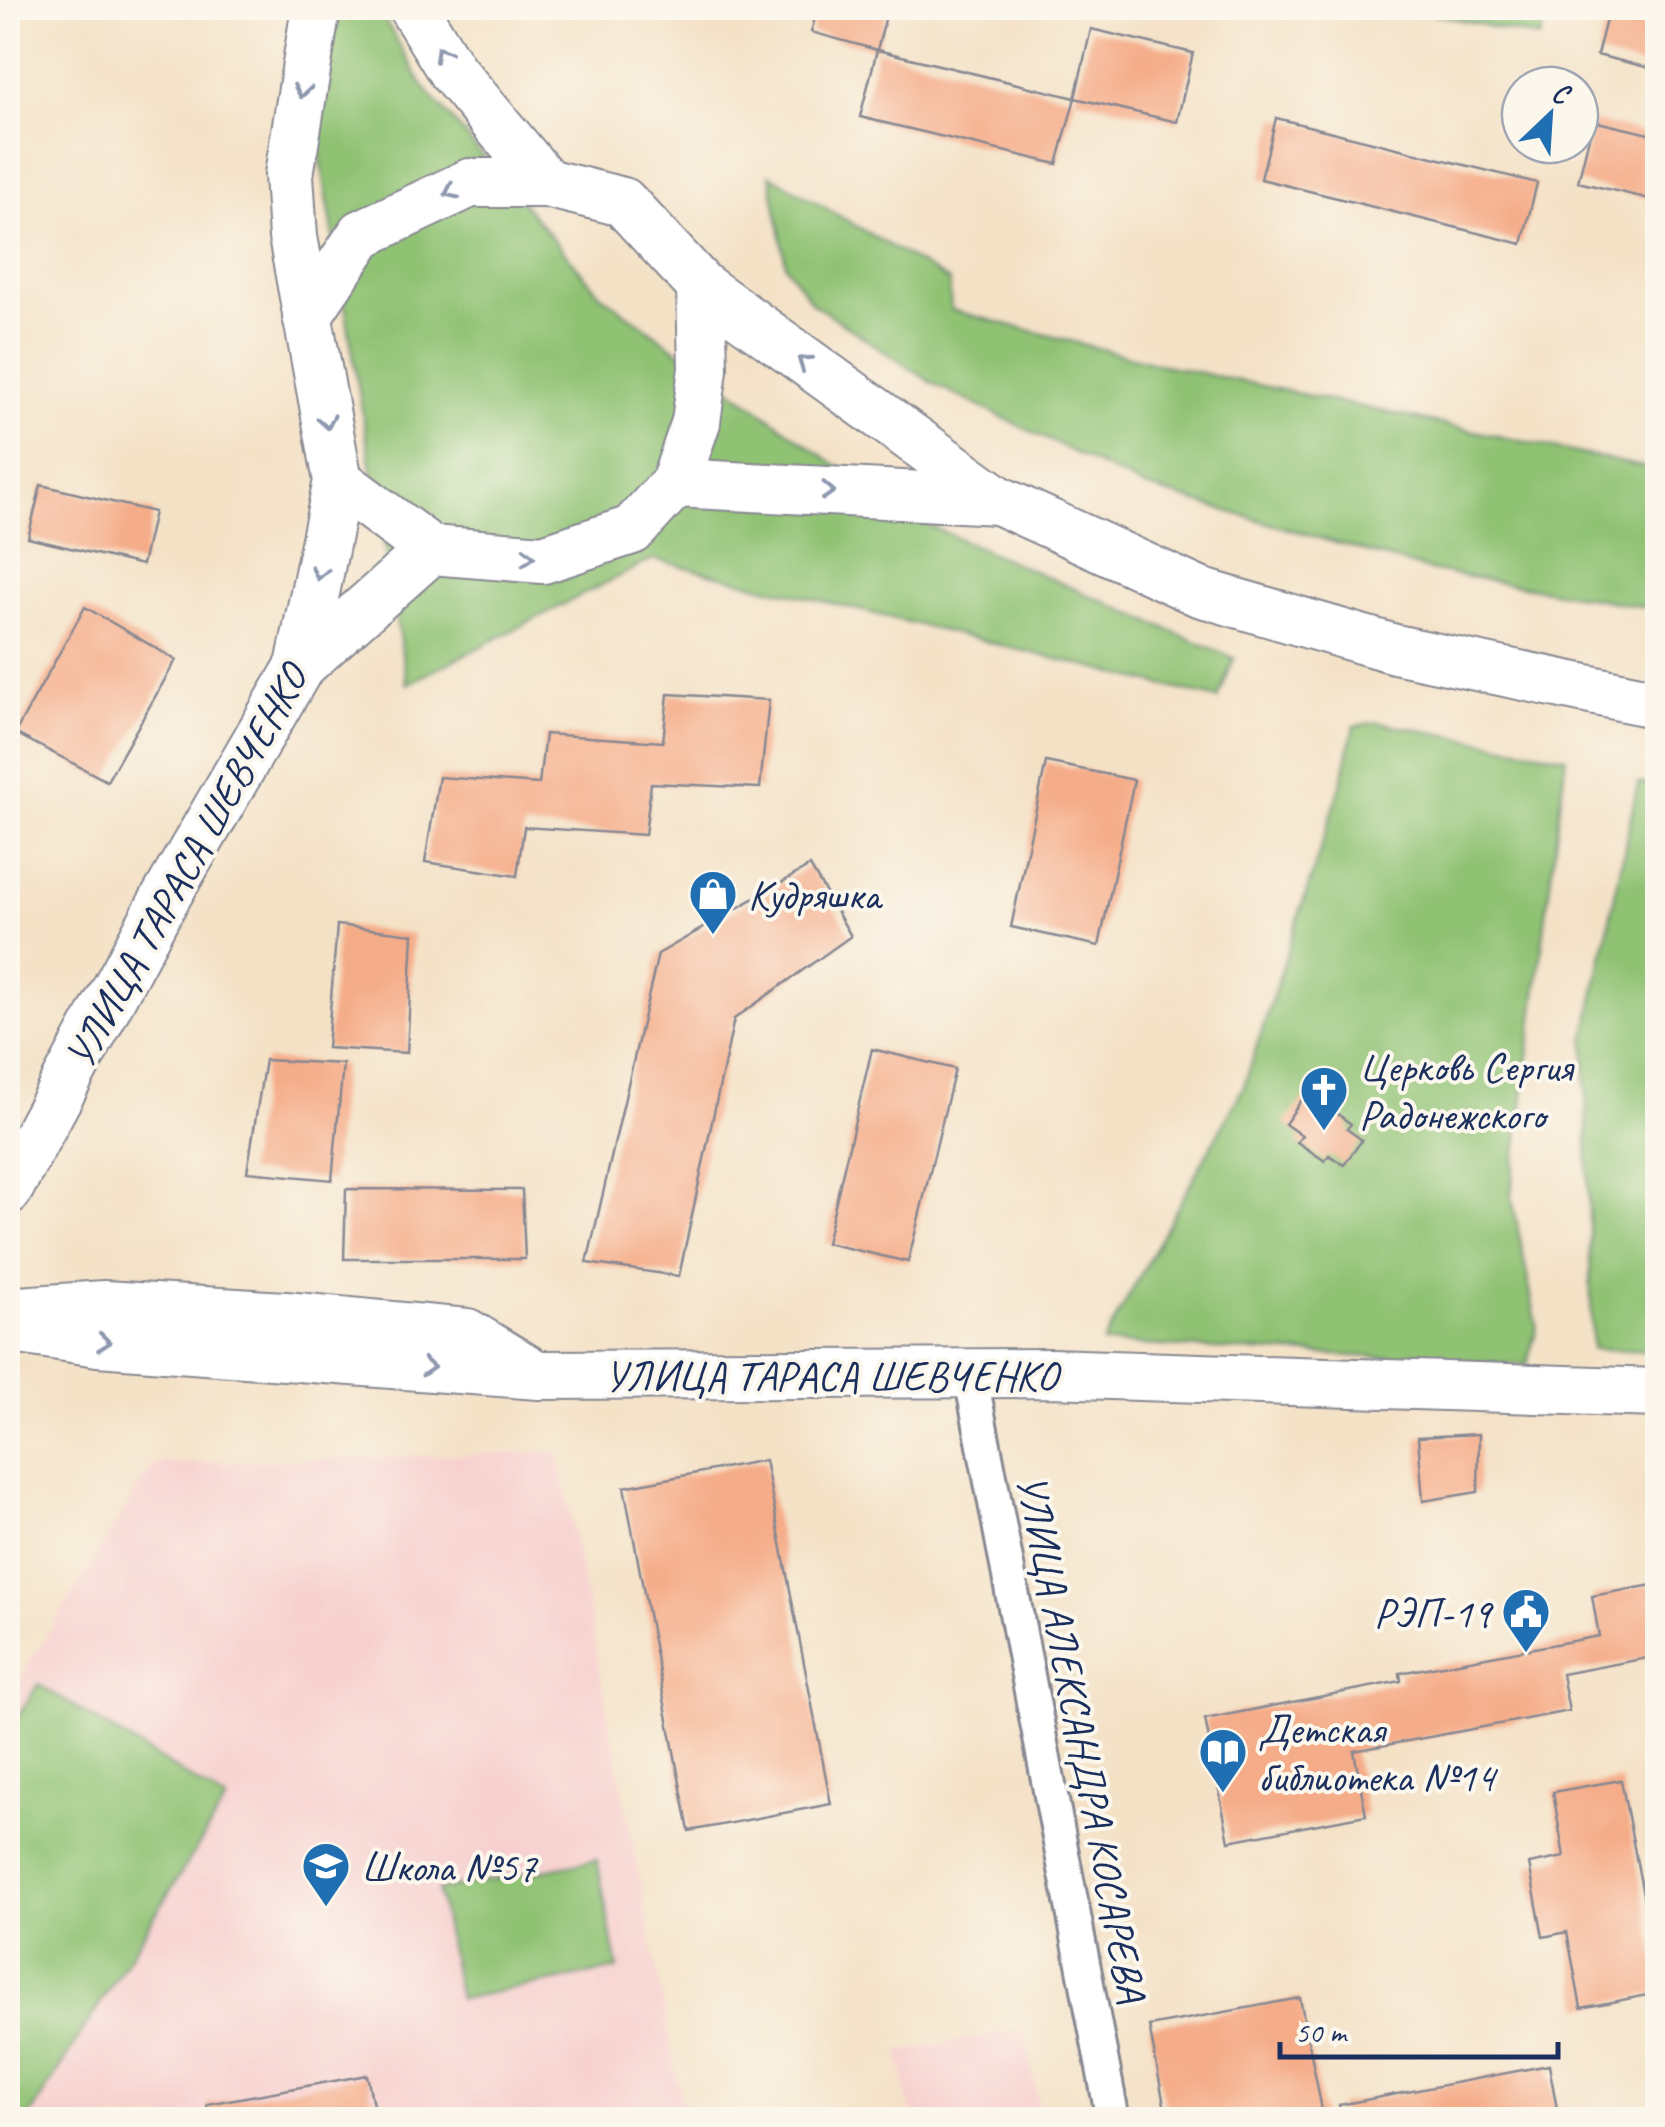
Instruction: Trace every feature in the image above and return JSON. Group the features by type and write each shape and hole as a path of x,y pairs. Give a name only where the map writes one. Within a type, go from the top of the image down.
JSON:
{"main road":[{"name":"УЛИЦА ТАРАСА ШЕВЧЕНКО","path":"8,1190 160,909 300,666 338,480 293,237 289,175 316,8"},
{"path":"413,8 452,71 546,183"},
{"path":"307,316 362,234 470,183 546,183 623,202 701,286 998,500 1199,592 1395,650 1658,704"},
{"path":"338,480 431,550 543,558 632,530 675,483 696,422 703,368 701,286"},
{"path":"675,483 998,500"},
{"path":"300,666 431,550"},
{"path":"8,1312 104,1305 467,1333 538,1376"},
{"name":"УЛИЦА ТАРАСА ШЕВЧЕНКО","path":"8,1328 98,1342 538,1376 970,1372 1658,1393"}],"street":[{"name":"УЛИЦА АЛЕКСАНДРА КОСАРЕВА","path":"970,1372 1112,2120"}],"shaded area":[{"name":"Школа №57","path":"558,1452 685,2119 8,2119 8,1698 153,1464"},
{"path":"1024,2029 1041,2119 912,2119 899,2052"}],"green space":[{"path":"296,8 378,8 423,86 600,294 904,515 1234,658 1218,699 653,559 407,684"},
{"path":"1409,8 1547,8 1540,38"},
{"path":"770,175 949,281 951,310 1159,364 1657,470 1657,609 1428,570 1142,486 932,383 812,303 786,266"},
{"path":"1377,722 1566,757 1511,1193 1537,1326 1527,1365 1103,1343 1244,1086 1341,785 1354,726"},
{"path":"1638,783 1658,786 1657,1351 1592,1349 1585,1039"},
{"path":"38,1684 226,1801 28,2119 8,2119 8,1733"},
{"path":"597,1860 618,1969 459,1999 438,1890"}],"building":[{"path":"818,8 888,8 877,50 811,32"},
{"path":"1609,8 1658,8 1658,70 1597,55"},
{"path":"1091,29 1193,53 1177,122 1075,98"},
{"path":"877,50 1075,98 1057,164 860,117"},
{"path":"1276,118 1537,183 1522,244 1261,179"},
{"path":"1600,123 1658,136 1658,201 1578,182 1582,165 1600,165"},
{"path":"41,485 154,512 142,565 28,538"},
{"path":"85,607 176,660 107,781 15,733"},
{"path":"668,694 769,700 760,788 651,783 645,835 524,827 517,876 425,862 439,777 539,784 545,734 663,742"},
{"path":"1046,762 1134,780 1099,946 1011,927"},
{"path":"810,866 851,936 734,1019 679,1276 587,1263 658,954"},
{"path":"337,925 413,934 407,1053 327,1048"},
{"path":"872,1049 955,1069 908,1262 826,1243"},
{"path":"265,1060 343,1064 332,1180 247,1172"},
{"name":"Церковь Сергия Радонежского","path":"1303,1098 1319,1110 1324,1104 1351,1124 1347,1129 1362,1140 1344,1165 1329,1155 1325,1161 1297,1142 1302,1136 1285,1124"},
{"path":"346,1189 522,1190 525,1259 344,1259"},
{"path":"1479,1434 1478,1492 1423,1501 1418,1437"},
{"path":"765,1460 831,1804 689,1831 624,1487"},
{"path":"1658,1584 1658,1656 1562,1674 1569,1711 1354,1751 1366,1815 1229,1841 1205,1719 1401,1681 1400,1673 1599,1636 1592,1596"},
{"path":"1621,1780 1658,1972 1658,1993 1581,2008 1567,1932 1543,1937 1529,1864 1564,1857 1553,1792"},
{"path":"1300,1998 1324,2120 1167,2120 1149,2026"},
{"path":"1549,2065 1559,2120 1340,2120 1339,2105"},
{"path":"367,2075 376,2120 209,2120 207,2104"}],"place":[{"name":"Кудряшка","path":"713,936"},
{"name":"Церковь Сергия Радонежского","path":"1324,1132"},
{"name":"РЭП-19","path":"1526,1654"},
{"name":"Детская библиотека №14","path":"1223,1794"},
{"name":"Школа №57","path":"326,1908"}]}
